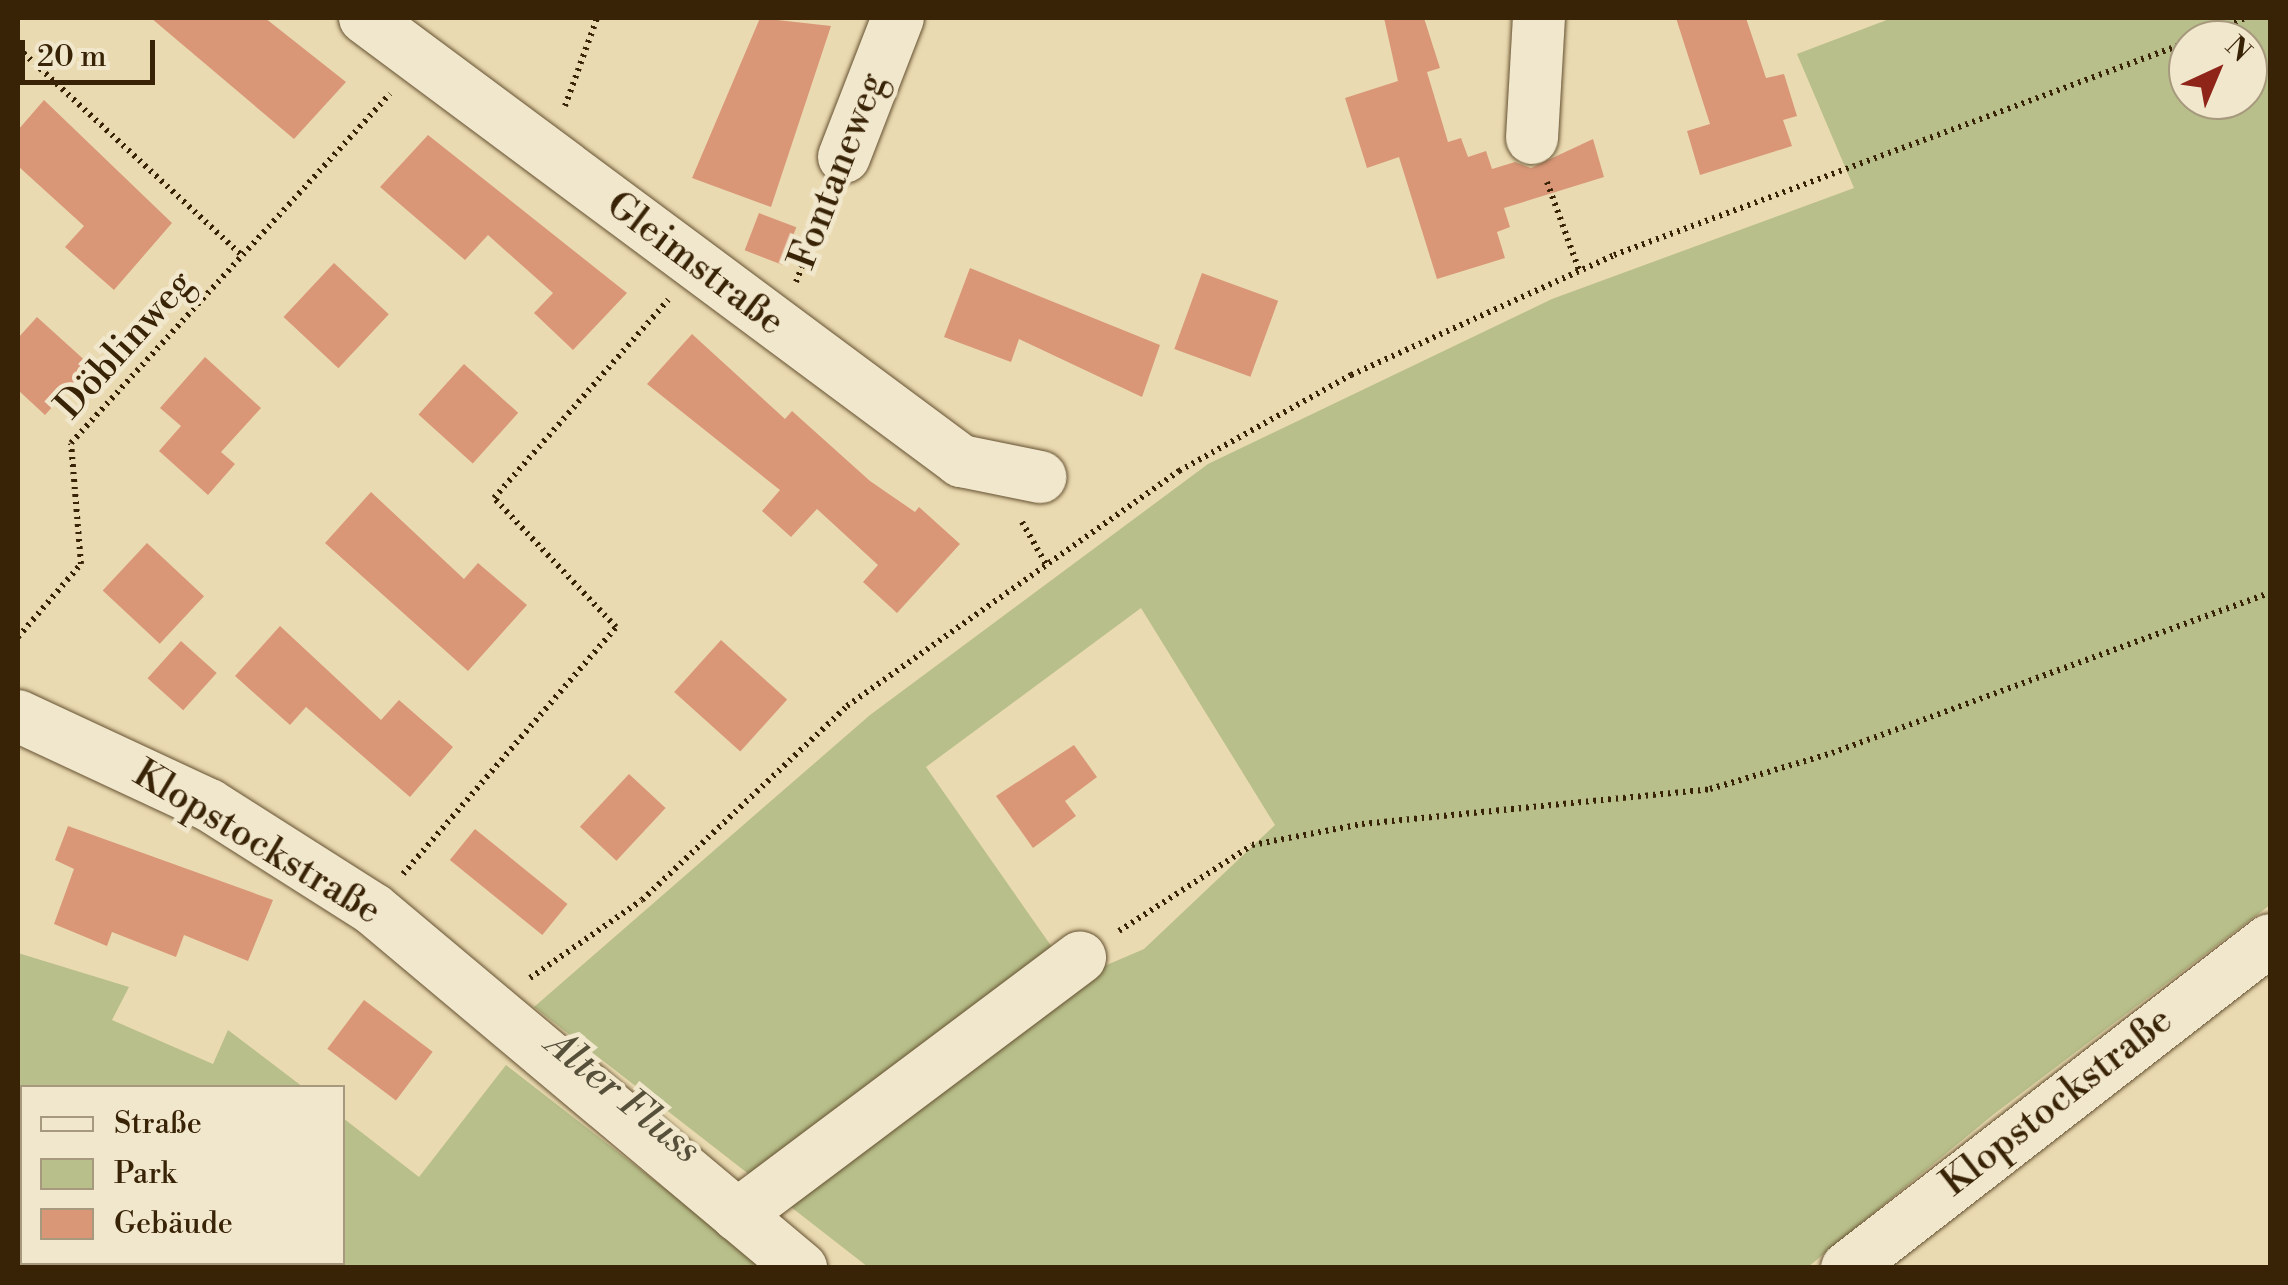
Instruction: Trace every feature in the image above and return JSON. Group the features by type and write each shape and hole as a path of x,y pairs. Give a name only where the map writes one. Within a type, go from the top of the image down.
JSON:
{"street":[{"name":"Gleimstraße","path":"364,18 961,461 1040,477"},
{"name":"Fontaneweg","path":"844,157 898,18"},
{"path":"1532,138 1538,18"},
{"name":"Klopstockstraße","path":"18,716 210,805 373,909 494,1017 800,1268"},
{"name":"Klopstockstraße","path":"1847,1268 2270,940"},
{"path":"737,1215 1080,956"}],"path":[{"path":"548,154 598,18"},
{"name":"Döblinweg","path":"18,48 243,256"},
{"path":"494,1017 642,900 847,706 1180,471 1351,375 1578,270 2168,50"},
{"name":"Döblinweg","path":"18,637 81,564 71,444 421,60"},
{"path":"1532,138 1578,270"},
{"name":"Fontaneweg","path":"779,326 844,157"},
{"path":"373,909 616,627 494,498 699,266"},
{"path":"1080,956 1252,845 1362,824 1710,788 1832,752 2270,593"}],"green space":[{"path":"1892,18 2270,18 2270,905 1994,1114 1808,1267 868,1267 534,1007 870,715 1208,464 1552,299 1854,188 1797,54","holes":["1141,608 1275,825 1144,949 1067,982 1054,950 926,767"]},
{"path":"18,953 129,987 112,1020 213,1064 228,1030 300,1085 20,1085 20,1265 345,1265 345,1120 419,1177 506,1065 766,1267 18,1267"}],"building":[{"path":"151,18 265,18 346,82 294,139"},
{"path":"760,18 831,26 771,207 692,178"},
{"path":"1384,18 1424,18 1440,68 1427,72 1448,142 1461,138 1468,157 1486,151 1492,169 1515,162 1531,168 1593,139 1604,177 1504,208 1510,227 1497,232 1505,258 1437,279 1399,157 1367,168 1345,98 1398,81"},
{"path":"1676,18 1746,18 1766,78 1784,74 1797,116 1783,120 1792,146 1700,175 1687,131 1710,124"},
{"path":"44,100 172,223 114,290 65,247 84,226 18,166 18,130"},
{"path":"428,135 627,293 573,350 534,313 553,293 488,235 465,260 380,187"},
{"path":"759,213 796,227 782,265 745,250"},
{"path":"334,263 389,314 338,368 284,317"},
{"path":"970,268 1160,345 1142,397 1019,339 1011,362 944,337"},
{"path":"1202,273 1278,301 1250,377 1174,349"},
{"path":"37,317 90,365 45,415 18,390 18,338"},
{"path":"692,334 785,419 792,411 870,481 915,512 919,507 960,544 897,613 863,582 878,565 817,509 791,537 762,511 780,490 647,384"},
{"path":"205,357 261,408 221,452 235,464 208,495 159,451 181,426 160,408"},
{"path":"464,364 518,413 473,463 418,415"},
{"path":"371,492 464,579 478,563 527,605 468,671 325,543"},
{"path":"147,543 204,596 160,644 103,591"},
{"path":"280,626 381,720 399,700 453,747 410,797 306,707 290,725 235,676"},
{"path":"721,640 787,700 740,752 674,692"},
{"path":"181,641 217,673 183,710 148,678"},
{"path":"1074,745 1097,777 1065,801 1076,816 1033,848 996,796"},
{"path":"629,774 666,808 616,861 580,827"},
{"path":"68,826 273,900 248,961 184,935 176,957 112,932 107,946 54,924 74,869 55,860"},
{"path":"475,829 567,904 542,935 450,860"},
{"path":"364,1000 433,1052 396,1100 327,1049"}],"water label":[{"name":"Alter Fluss","path":"623,1097"}]}
